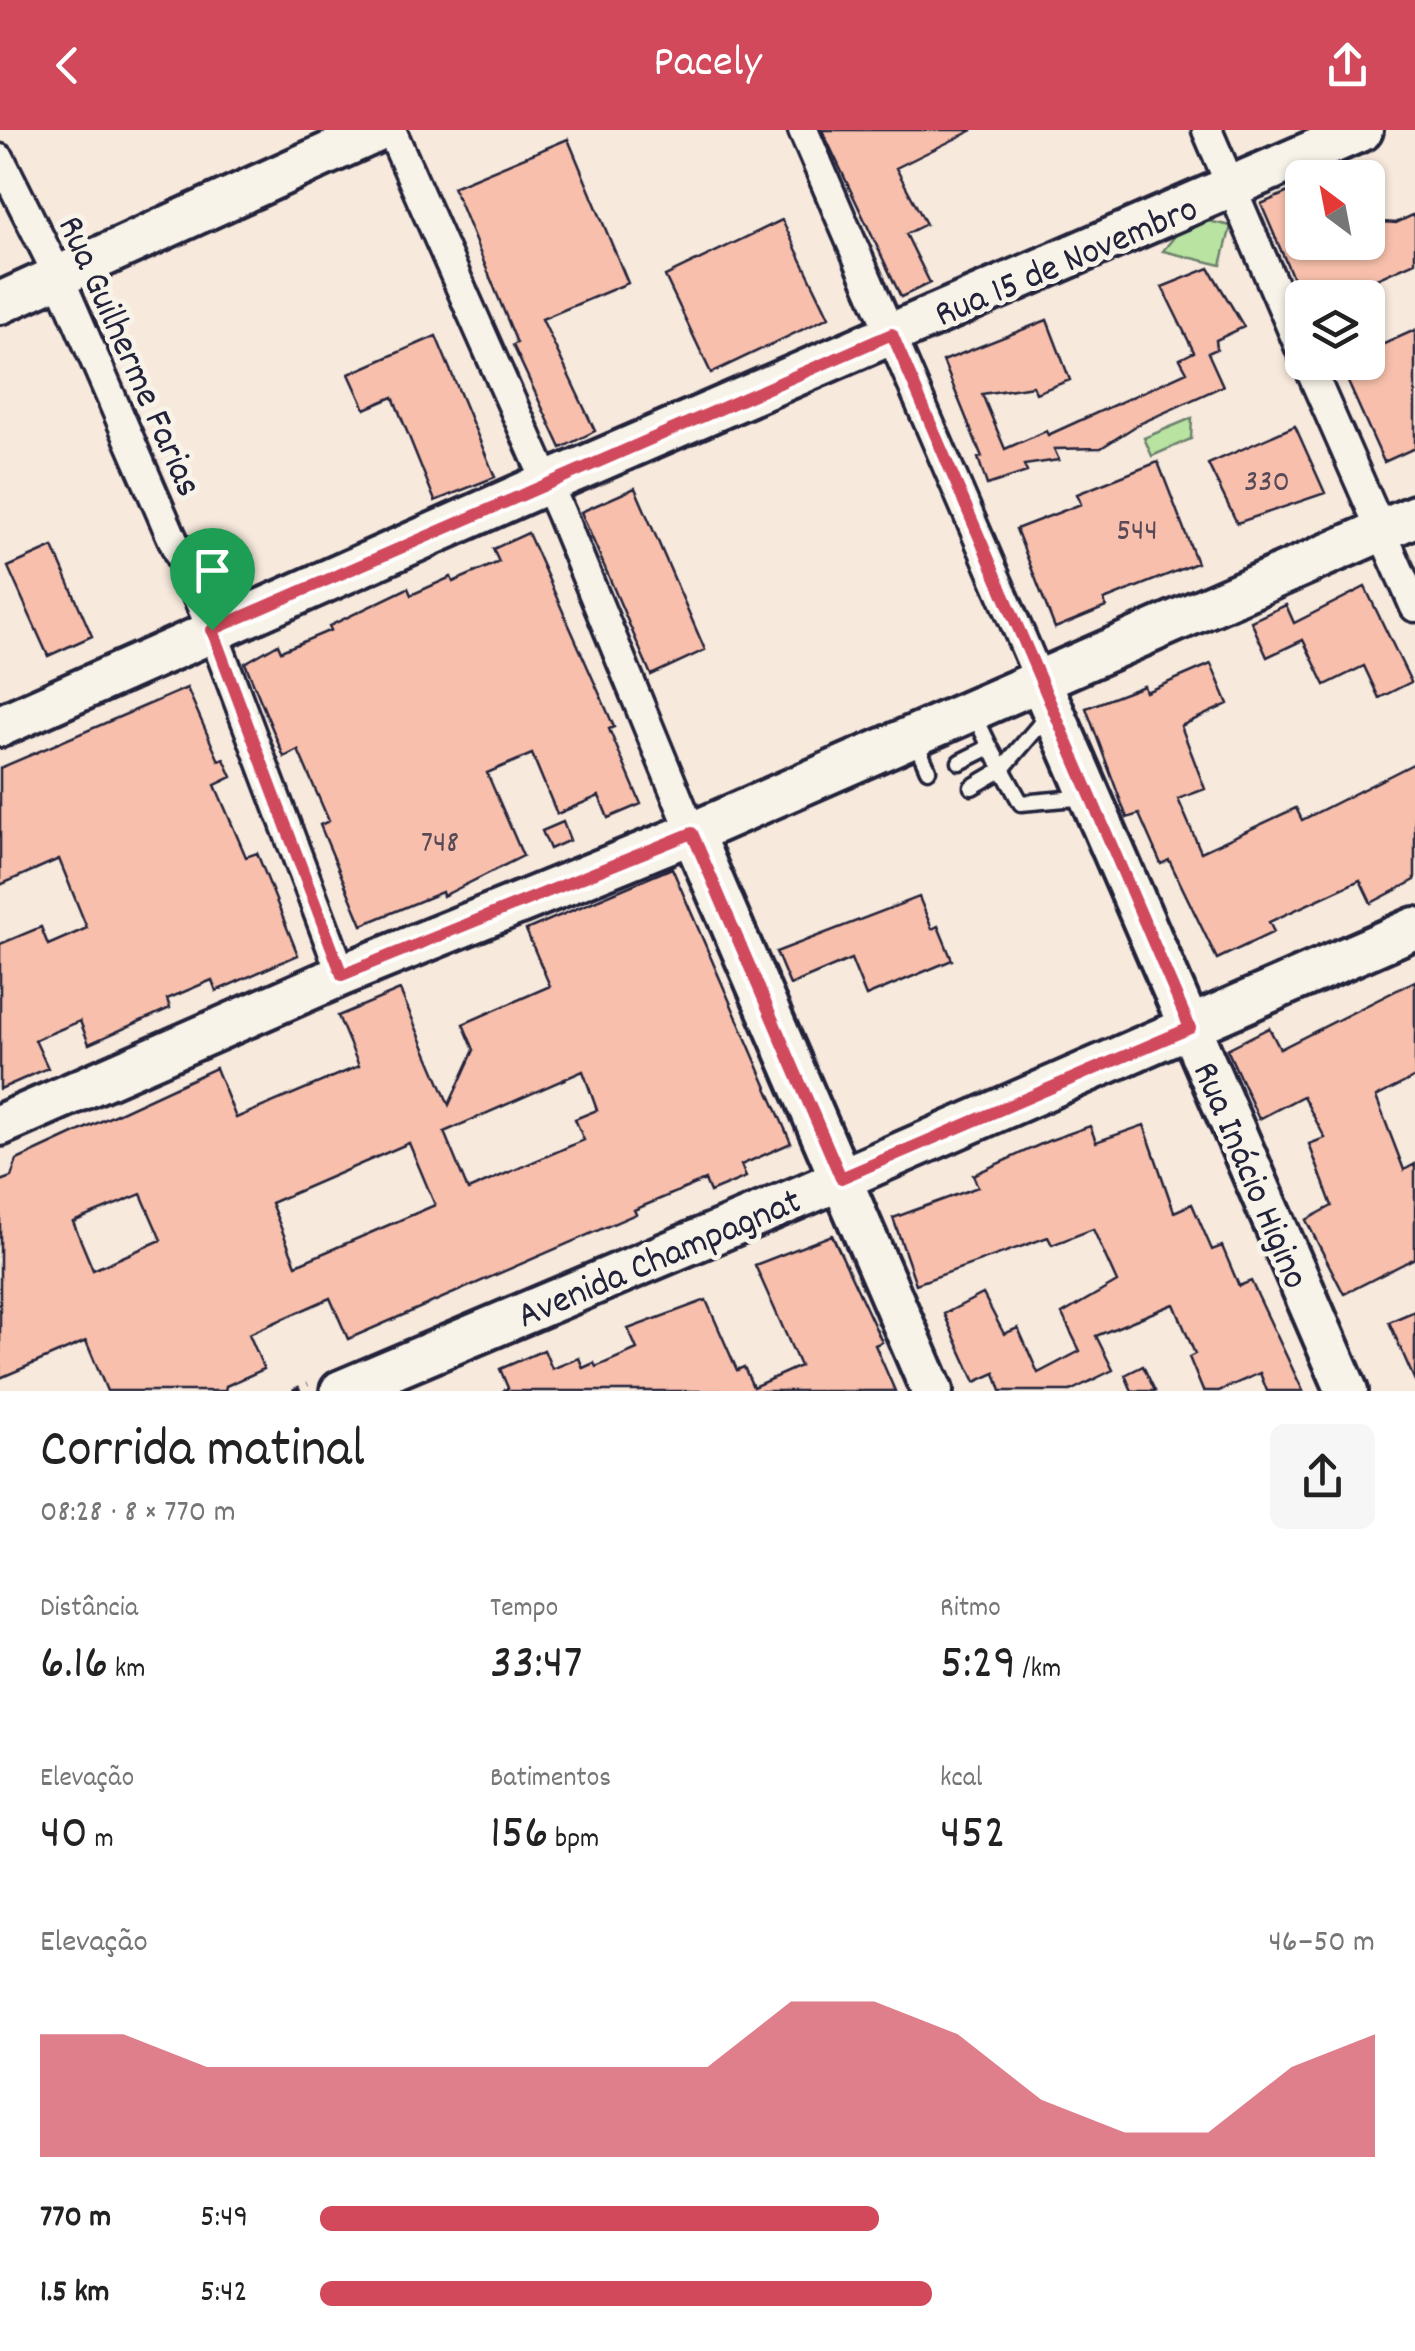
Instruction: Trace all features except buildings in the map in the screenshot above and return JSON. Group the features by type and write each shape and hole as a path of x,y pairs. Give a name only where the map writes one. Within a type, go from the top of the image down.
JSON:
{"main road":[{"path":"0,303 380,130"},
{"name":"Rua 15 de Novembro","path":"0,726 547,483 1362,130"},
{"path":"0,1125 342,975 692,833 981,729 1398,523"},
{"name":"Rua Inácio Higino","path":"1046,696 1347,1391"},
{"path":"692,833 932,1391"},
{"name":"Avenida Champagnat","path":"341,1391 1415,928"}],"street":[{"path":"391,130 547,483 692,833"},
{"name":"Rua Inácio Higino","path":"803,130 1046,696"},
{"path":"1206,130 1285,312"},
{"name":"Rua Guilherme Farias","path":"0,159 59,278 212,630 342,975"},
{"path":"1317,380 1398,523 1415,607"}],"lane":[{"path":"972,787 1001,770 1046,696"},
{"path":"960,762 981,729"},
{"path":"981,729 1020,803 1092,796"}],"green space":[{"path":"1190,217 1231,226 1221,265 1163,251"},
{"path":"1192,418 1191,439 1152,456 1144,438"}],"route":[{"path":"892,334 1190,1028 841,1178 692,833 342,975 212,630 892,334"}]}
